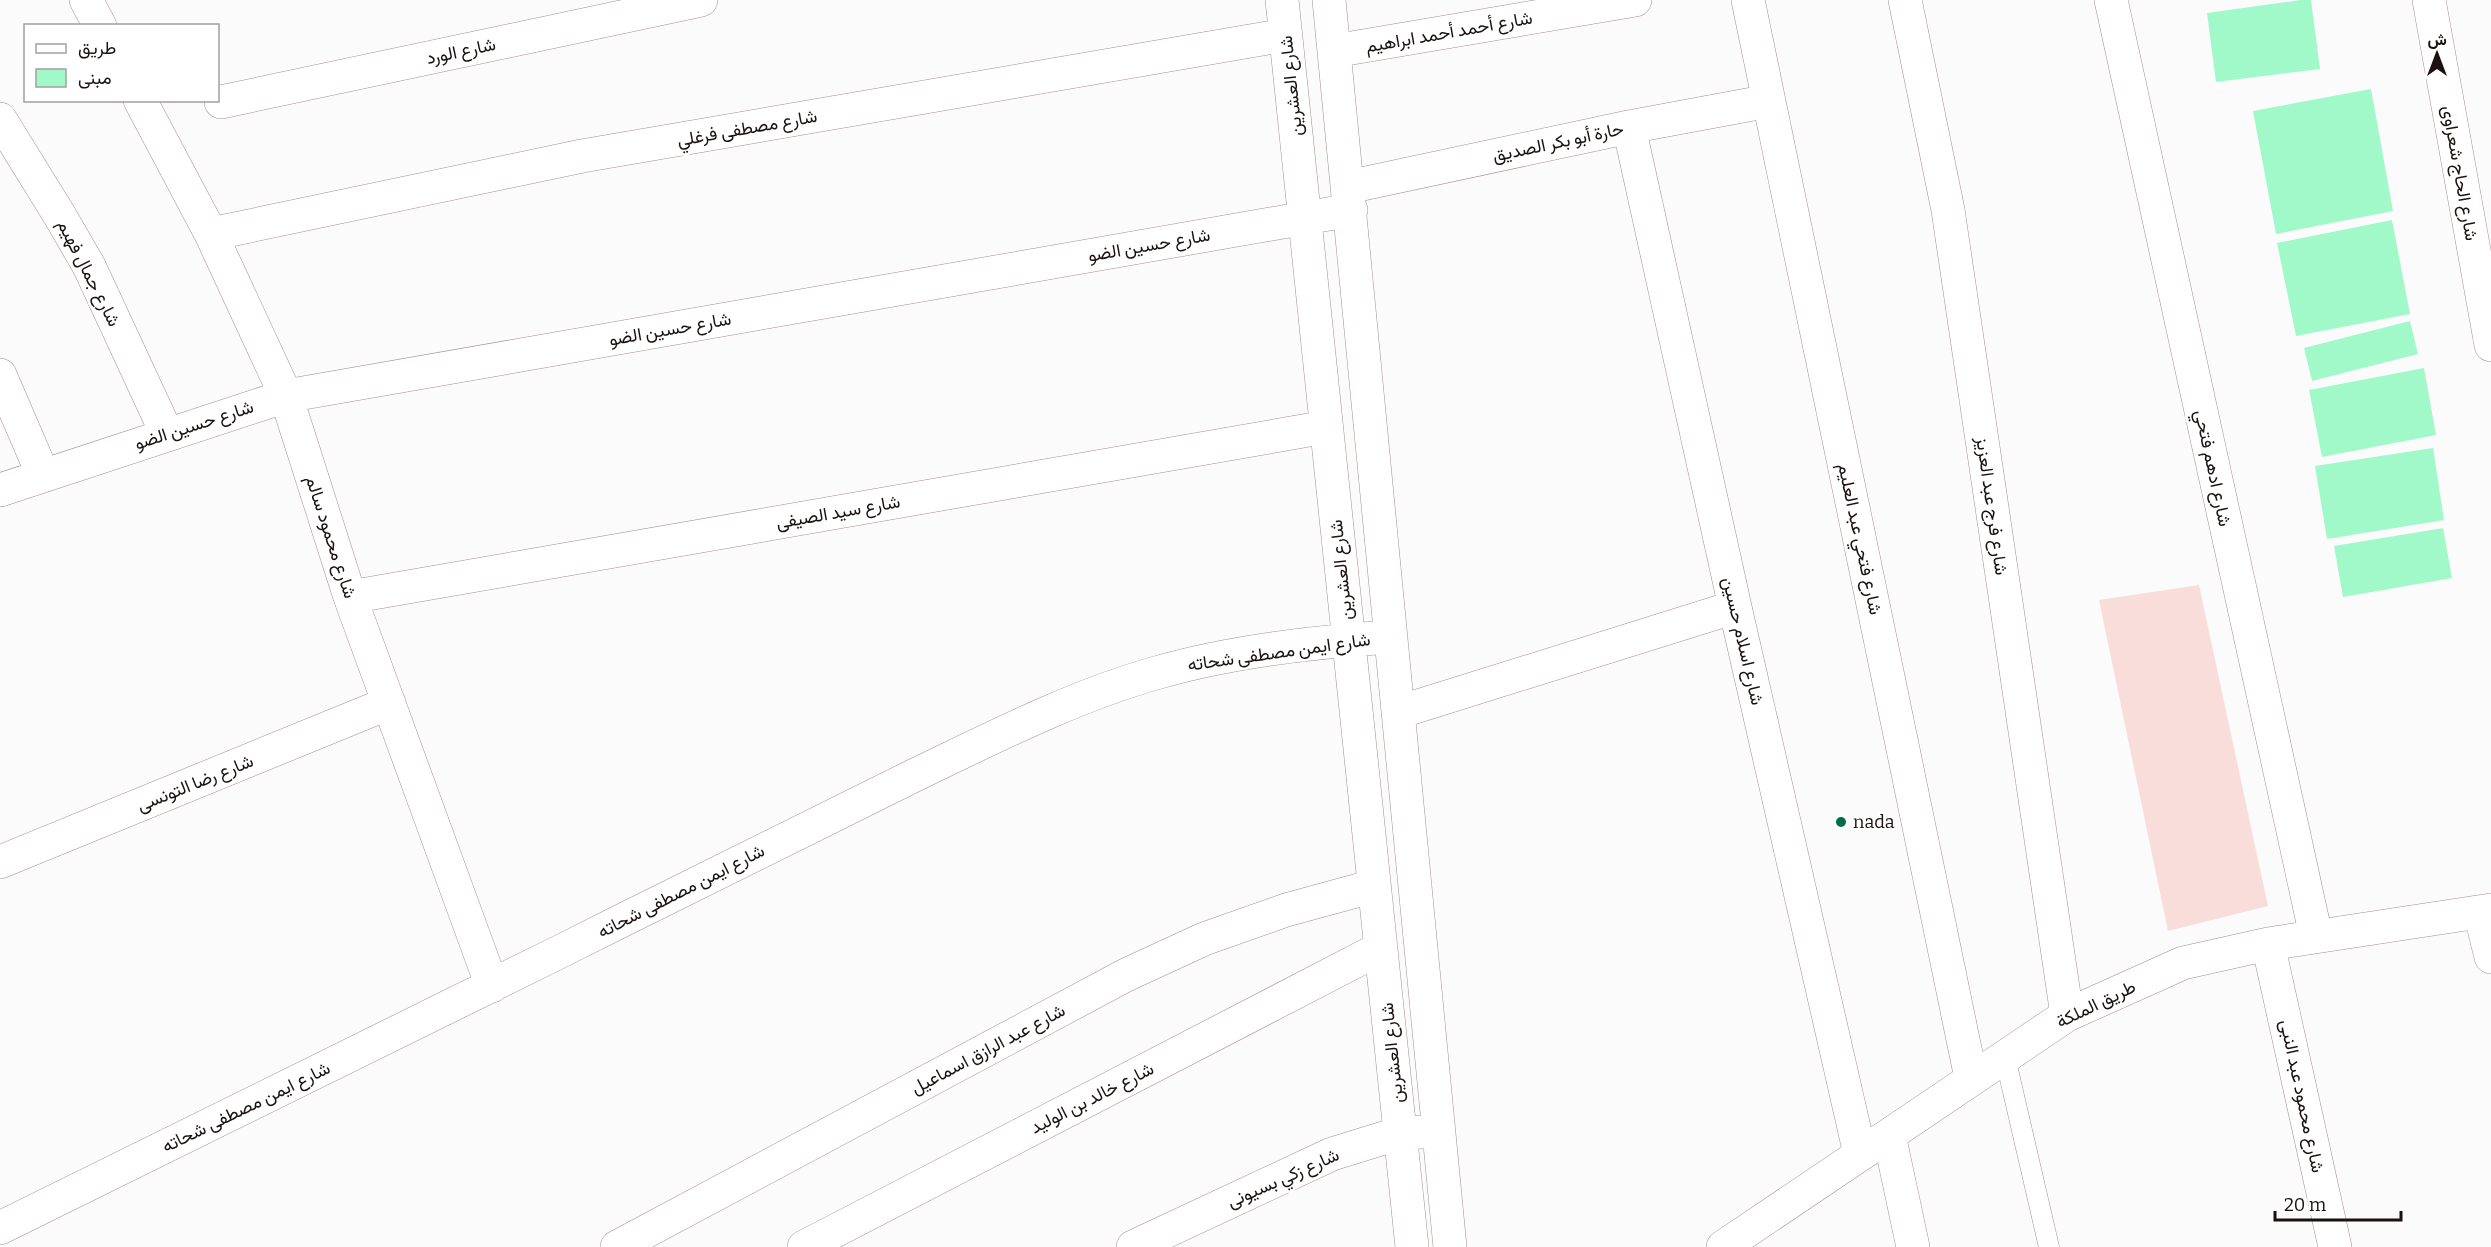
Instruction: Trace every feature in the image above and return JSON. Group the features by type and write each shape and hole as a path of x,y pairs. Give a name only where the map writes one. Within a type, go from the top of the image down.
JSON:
{"street":[{"path":"86,0 99,24"},
{"name":"شارع الورد","path":"220,102 701,0"},
{"name":"شارع العشرين","path":"1282,0 1412,1247"},
{"path":"1329,0 1450,1247"},
{"name":"شارع أحمد أحمد ابراهيم","path":"1334,51 1635,0"},
{"name":"شارع فتحي عبد العليم","path":"1748,0 1971,1078"},
{"name":"شارع فرج عبد العزيز","path":"1905,0 1948,210 2067,1015"},
{"name":"شارع ادهم فتحي","path":"2111,0 2316,936"},
{"name":"شارع الحاج شعراوى","path":"2429,0 2491,345"},
{"name":"شارع مصطفى فرغلي","path":"211,234 582,156 1285,36"},
{"name":"حارة أبو بكر الصديق","path":"1349,199 1629,127 1769,101"},
{"name":"شارع محمود سالم","path":"141,102 211,234 286,396 350,597 492,986"},
{"name":"شارع جمال فهيم","path":"0,119 89,266 167,435"},
{"name":"شارع اسلام حسين","path":"1629,127 1735,607 1860,1154"},
{"name":"شارع حسين الضو","path":"0,490 286,396 1306,218 1349,199"},
{"path":"0,375 43,475"},
{"name":"شارع سيد الصيفى","path":"350,597 1326,427"},
{"path":"1399,712 1735,607"},
{"name":"شارع ايمن مصطفى شحاته","path":"0,1228 974,747 1092,694 1156,673 1217,658 1348,640 1390,637"},
{"name":"شارع رضا التونسى","path":"0,862 389,703"},
{"name":"شارع عبد الرازق اسماعيل","path":"617,1247 1126,975 1204,939 1286,910 1374,886"},
{"path":"2486,911 2491,957"},
{"name":"طريق الملكة","path":"1723,1247 2067,1015 2183,963 2268,944 2486,911"},
{"name":"شارع محمود عبد النبى","path":"2268,944 2335,1247"},
{"name":"شارع خالد بن الوليد","path":"804,1247 1381,948"},
{"name":"شارع زكي بسيونى","path":"1133,1247 1332,1154 1400,1133 1439,1131"},
{"path":"1889,1134 1913,1247"}],"lane":[{"path":"2005,1057 2049,1247"}],"shaded area":[{"path":"2199,585 2268,906 2168,931 2099,600"}],"building":[{"path":"2311,0 2320,69 2216,82 2207,13"},
{"path":"2371,89 2393,211 2276,234 2253,111"},
{"path":"2392,220 2410,314 2296,336 2277,243"},
{"path":"2410,321 2418,354 2312,381 2304,348"},
{"path":"2424,368 2436,435 2322,457 2309,390"},
{"path":"2433,448 2444,520 2327,539 2315,466"},
{"path":"2443,528 2452,578 2343,597 2334,546"}],"place":[{"name":"nada","path":"1841,822"}]}
